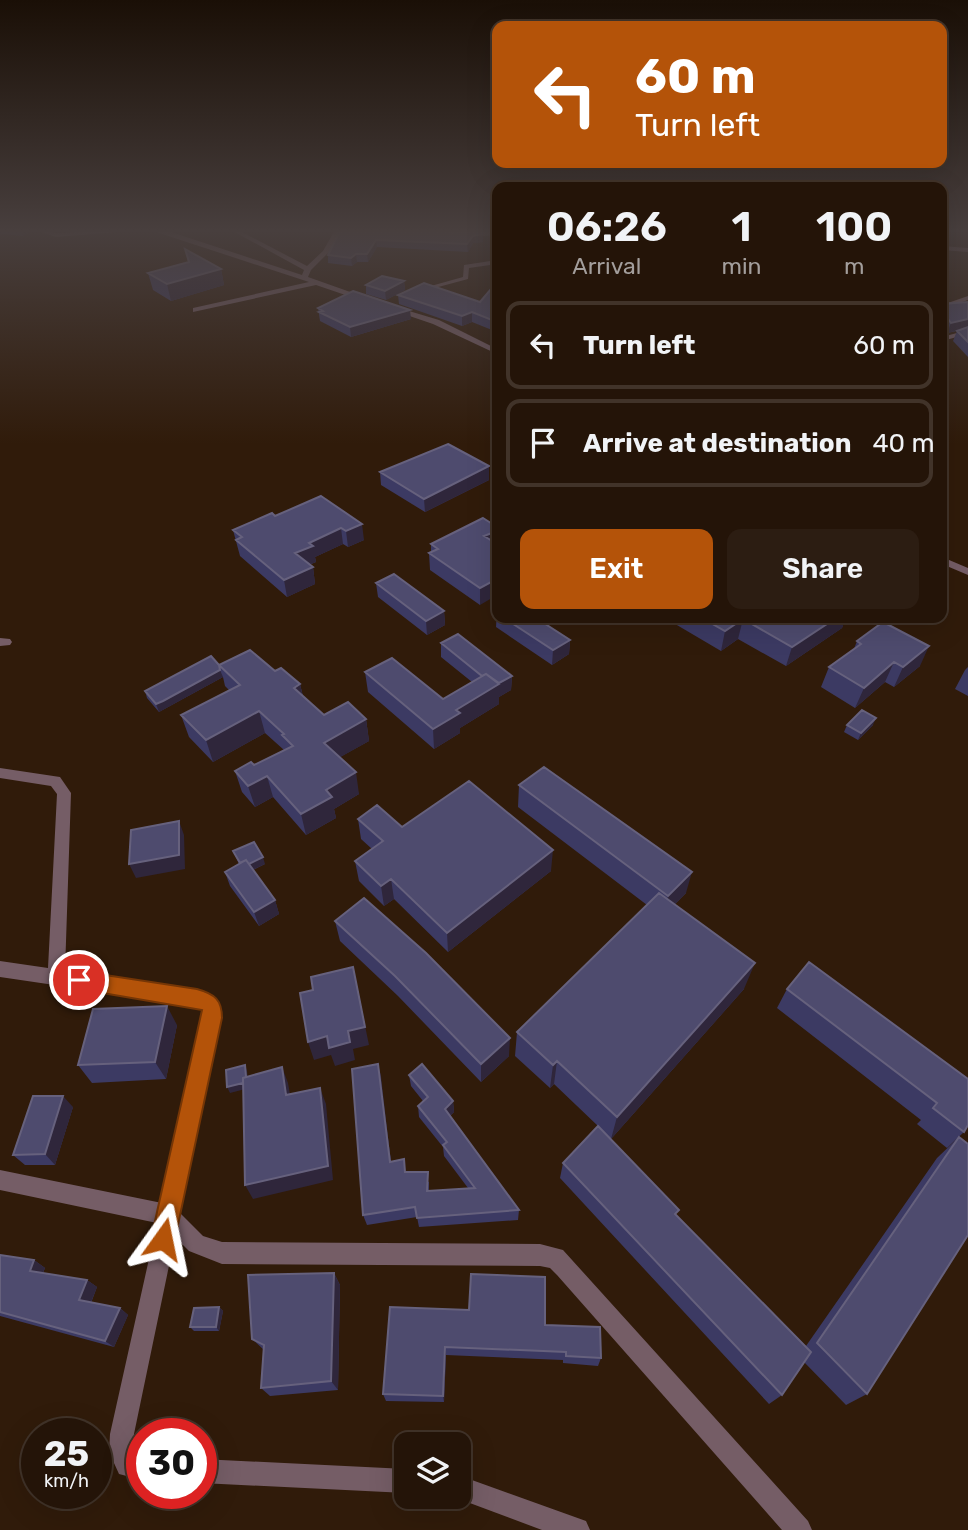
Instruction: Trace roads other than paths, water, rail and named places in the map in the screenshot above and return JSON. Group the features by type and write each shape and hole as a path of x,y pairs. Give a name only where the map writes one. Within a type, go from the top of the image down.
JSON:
{"street":[{"path":"196,310 234,301"},
{"path":"394,301 387,305 436,322 492,347"},
{"path":"947,338 968,332"},
{"path":"947,562 968,572"},
{"path":"0,773 55,781 64,793 56,976"},
{"path":"0,969 197,999 207,1001 212,1007 212,1018 122,1434 121,1452 126,1461"},
{"path":"0,1180 168,1215 196,1244 222,1253 540,1255 555,1258 799,1530"},
{"path":"217,1472 394,1481"},
{"path":"471,1492 577,1530"}]}
